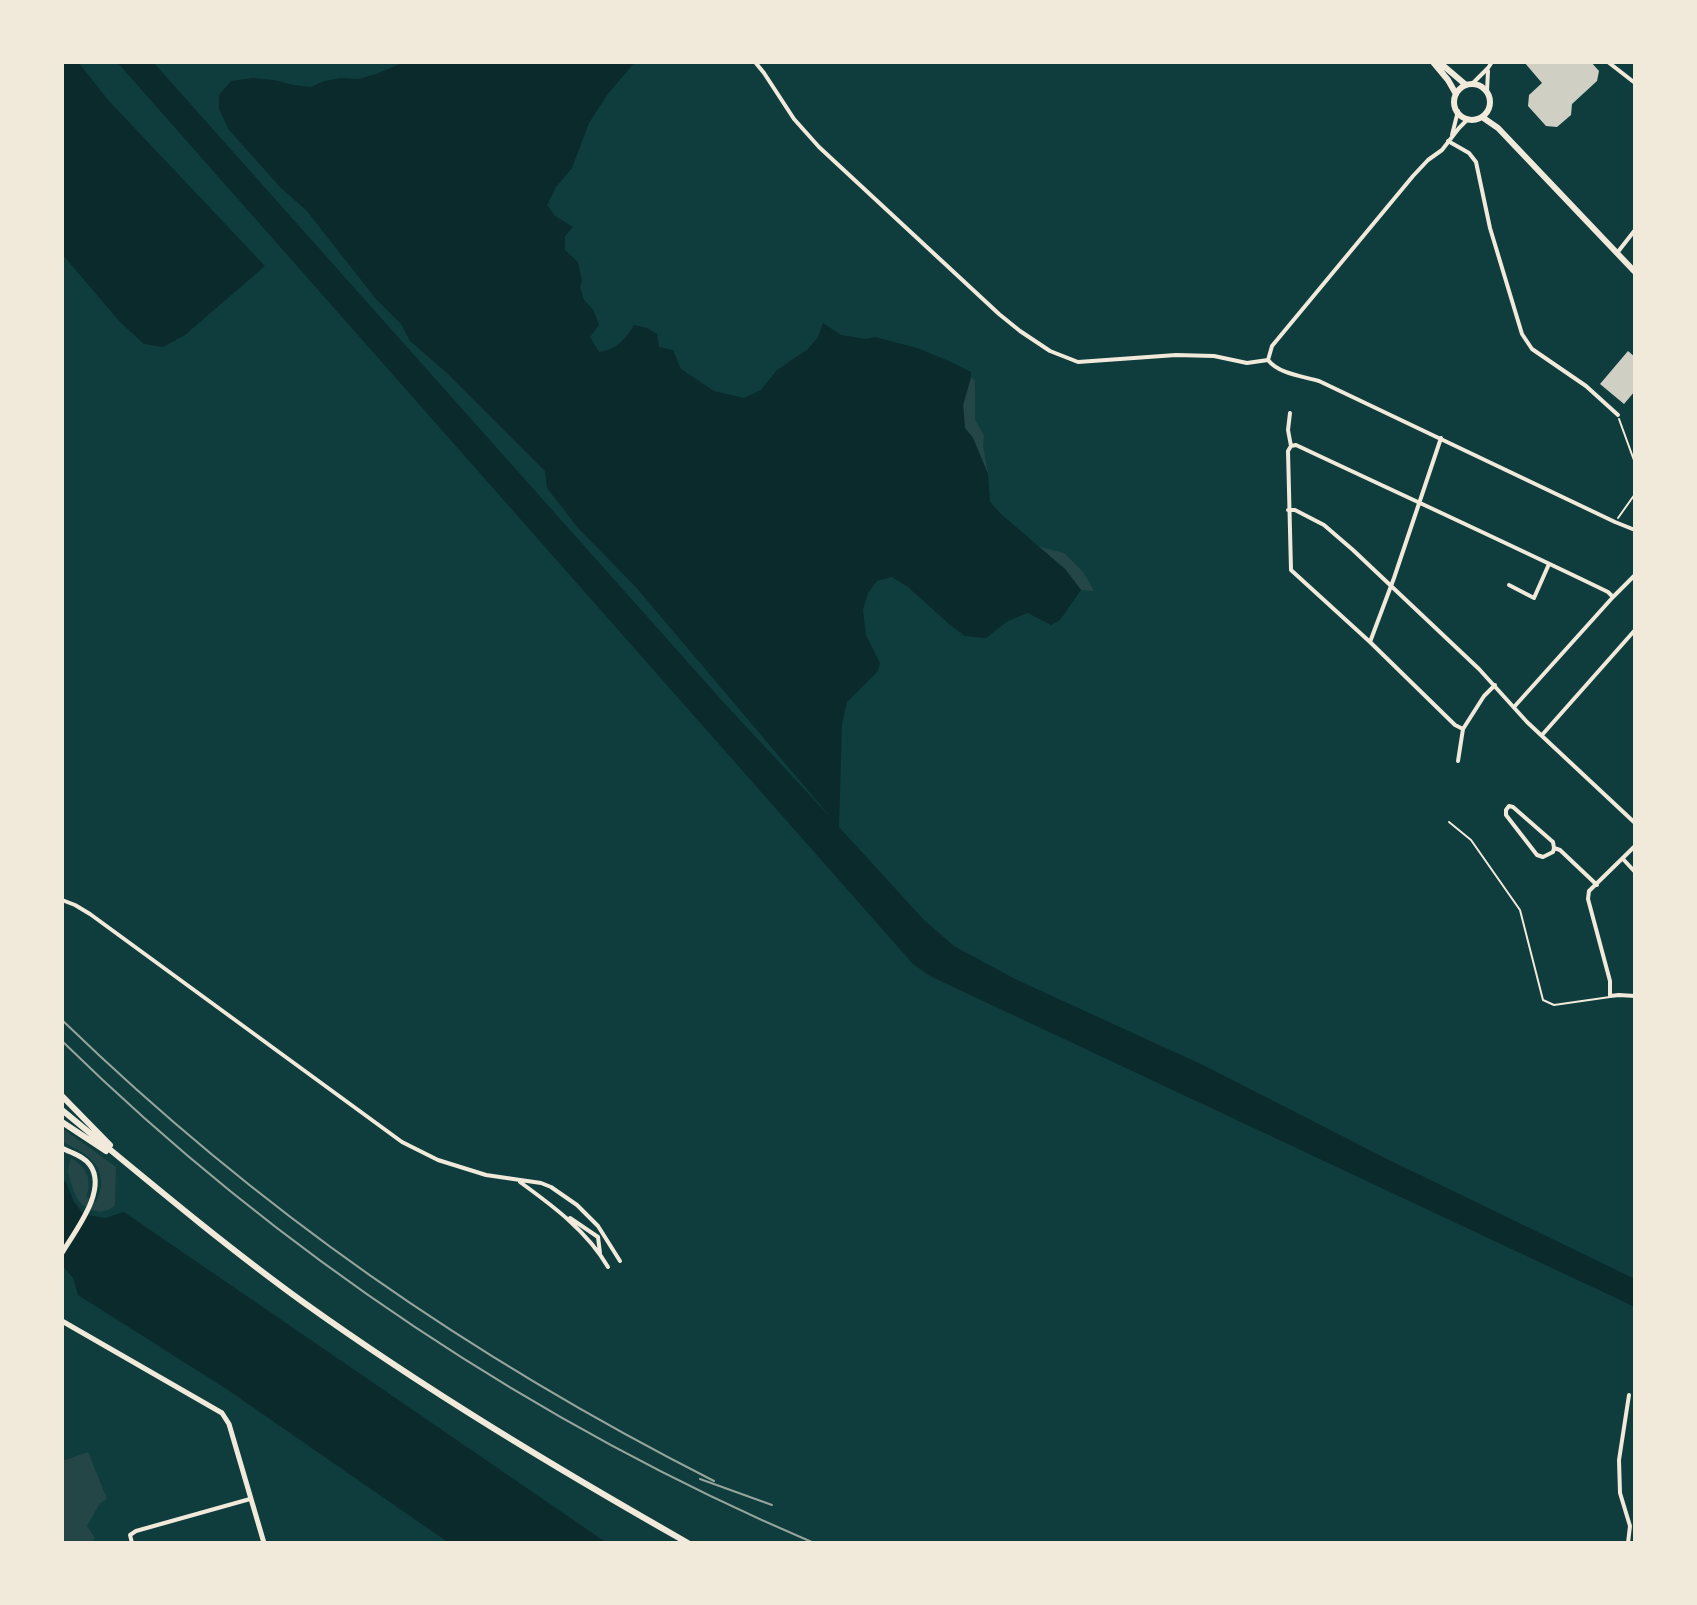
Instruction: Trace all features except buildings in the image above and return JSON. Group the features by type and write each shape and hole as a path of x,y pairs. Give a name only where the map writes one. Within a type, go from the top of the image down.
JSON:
{"main road":[{"path":"1436,62 1469,84 1487,91 1489,108 1498,128"},
{"path":"1436,62 1456,94 1458,111 1468,119 1482,117 1498,128 1635,272"},
{"path":"1456,94 1469,84"},
{"path":"1482,117 1489,108"},
{"path":"62,1096 132,1168"},
{"path":"62,1110 303,1302 419,1381 688,1543"},
{"path":"62,1122 132,1168"}],"street":[{"path":"755,62 794,119 819,147 999,314 1050,351 1078,362 1176,355 1214,356 1247,363 1268,360"},
{"path":"1469,84 1492,62"},
{"path":"1608,62 1635,83"},
{"path":"1487,91 1488,68"},
{"path":"1450,140 1458,111"},
{"path":"1268,360 1272,346 1413,176 1468,119"},
{"path":"1450,140 1472,155 1476,162 1490,228 1522,334 1532,349 1586,386 1618,415"},
{"path":"1617,253 1635,230"},
{"path":"1268,360 1279,370 1319,381 1635,530"},
{"path":"1290,413 1288,510 1291,570 1455,725 1463,729"},
{"path":"1370,642 1441,438"},
{"path":"1291,446 1296,445 1420,502 1613,597"},
{"path":"1288,510 1295,510 1324,525 1495,685 1542,735 1635,823"},
{"path":"1509,585 1534,598 1549,564"},
{"path":"1514,707 1635,575"},
{"path":"1542,735 1635,630"},
{"path":"1458,761 1463,729 1484,696 1495,685"},
{"path":"1509,806 1553,842 1554,848 1553,852 1543,857 1537,855 1506,815 1509,806"},
{"path":"1635,846 1589,891 1588,899 1610,981 1610,996 1635,996"},
{"path":"1554,848 1597,885"},
{"path":"1623,859 1635,872"},
{"path":"62,900 90,914 402,1142 438,1160 486,1175 551,1187 577,1205 598,1226 600,1253"},
{"path":"62,1148 84,1158 91,1165 96,1179 95,1195 62,1253"},
{"path":"518,1181 601,1236 620,1261"},
{"path":"565,1215 600,1253 608,1267"},
{"path":"64,1320 222,1413 229,1424 264,1543"},
{"path":"1628,1543 1630,1526 1620,1493 1619,1460 1629,1395"},
{"path":"132,1543 130,1535 136,1531 250,1499"}],"lane":[{"path":"1449,822 1471,840 1520,910 1543,1000 1554,1005 1610,996"}],"path":[{"path":"1618,415 1635,463"},
{"path":"1615,522 1635,494"}],"shaded area":[{"path":"62,62 78,62 109,101 265,266 185,335 163,347 144,344 120,322 62,254"},
{"path":"117,62 153,62 725,704 833,820 634,585 578,528 547,488 545,471 448,374 410,341 401,324 376,299 306,210 281,188 229,130 219,109 219,95 231,81 253,78 311,87 341,78 359,79 400,62 635,62 607,95 589,123 572,168 556,187 547,205 555,216 573,227 565,236 565,250 578,262 584,300 593,309 599,325 590,337 599,352 620,343 634,325 647,328 657,334 659,347 673,350 681,369 714,391 744,398 761,390 777,370 808,349 818,337 823,323 841,335 866,339 875,337 917,348 949,361 971,372 963,405 965,428 973,438 988,474 990,502 1065,569 1081,590 1060,620 1051,625 1028,613 1008,621 986,638 965,636 892,577 877,581 868,593 863,610 866,635 880,663 878,671 847,702 842,724 839,827 924,920 954,946 1015,979 1205,1066 1387,1159 1635,1279 1635,1307 930,976 913,964"},
{"path":"971,377 975,381 975,420 984,435 988,474 973,438 965,428 963,405"},
{"path":"1037,546 1064,553 1083,572 1094,591 1081,590 1065,569"},
{"path":"62,1128 116,1167 115,1205 111,1208 92,1210 78,1200 68,1171 71,1158 87,1174 89,1185 86,1197 96,1202 101,1180 89,1158 62,1142"},
{"path":"62,1180 83,1214 105,1218 124,1212 607,1543 449,1543 225,1388 78,1295 73,1278 62,1265"},
{"path":"88,1452 107,1499 100,1503 87,1526 95,1538 93,1543 62,1543 62,1461"}],"railway":[{"path":"62,1020 213,1155 370,1276 537,1384 714,1481"},
{"path":"62,1041 231,1192 415,1327 511,1388 610,1444 711,1496 814,1543"},
{"path":"700,1479 772,1505"}]}
